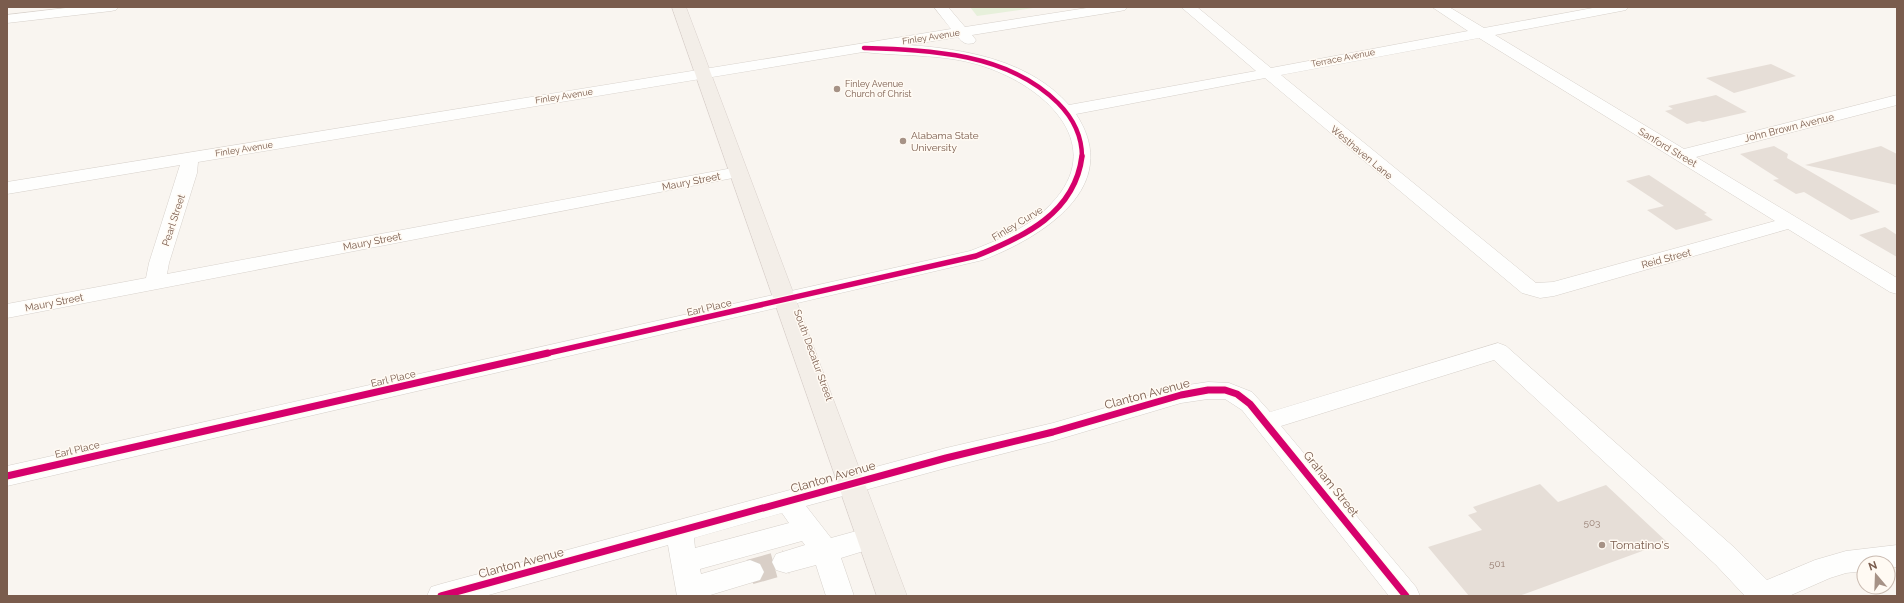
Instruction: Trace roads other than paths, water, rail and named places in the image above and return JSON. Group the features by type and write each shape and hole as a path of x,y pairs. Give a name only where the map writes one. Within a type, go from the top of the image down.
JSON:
{"main road":[{"name":"South Decatur Street","path":"679,7 892,596"}],"street":[{"path":"7,19 111,7"},
{"path":"941,7 992,64"},
{"name":"Finley Avenue","path":"7,188 703,73 1120,7"},
{"name":"Westhaven Lane","path":"1188,7 1519,281 1529,288 1540,291"},
{"name":"Sanford Street","path":"1439,7 1897,287"},
{"name":"Terrace Avenue","path":"1064,111 1621,7"},
{"name":"Finley Curve","path":"784,300 976,256 1011,241 1045,220 1059,207 1070,192 1078,177 1083,149 1080,137 1073,121 1053,97 1038,85 1013,72 992,64 945,53 916,49 864,48"},
{"name":"John Brown Avenue","path":"1682,155 1897,100"},
{"name":"Pearl Street","path":"156,282 158,263 188,173 190,158"},
{"name":"Maury Street","path":"7,310 738,172"},
{"name":"Reid Street","path":"1540,291 1561,287 1792,222"},
{"name":"Earl Place","path":"7,476 784,300"},
{"path":"1265,422 1498,352 1726,557 1761,595 1825,568 1846,562 1897,556"},
{"name":"Clanton Avenue","path":"441,596 850,483 946,458 1016,442 1176,396 1206,390 1233,391"},
{"name":"Graham Street","path":"1233,391 1250,404 1406,596"},
{"path":"787,501 825,551 840,596"},
{"path":"685,562 808,528"},
{"path":"679,531 691,593 750,572"},
{"path":"786,562 871,538"}],"tunnel":[{"path":"750,572 786,562"}],"place":[{"name":"Finley Avenue Church of Christ","path":"837,89"},
{"name":"Alabama State University","path":"903,141"},
{"name":"Tomatino's","path":"1602,545"}]}
